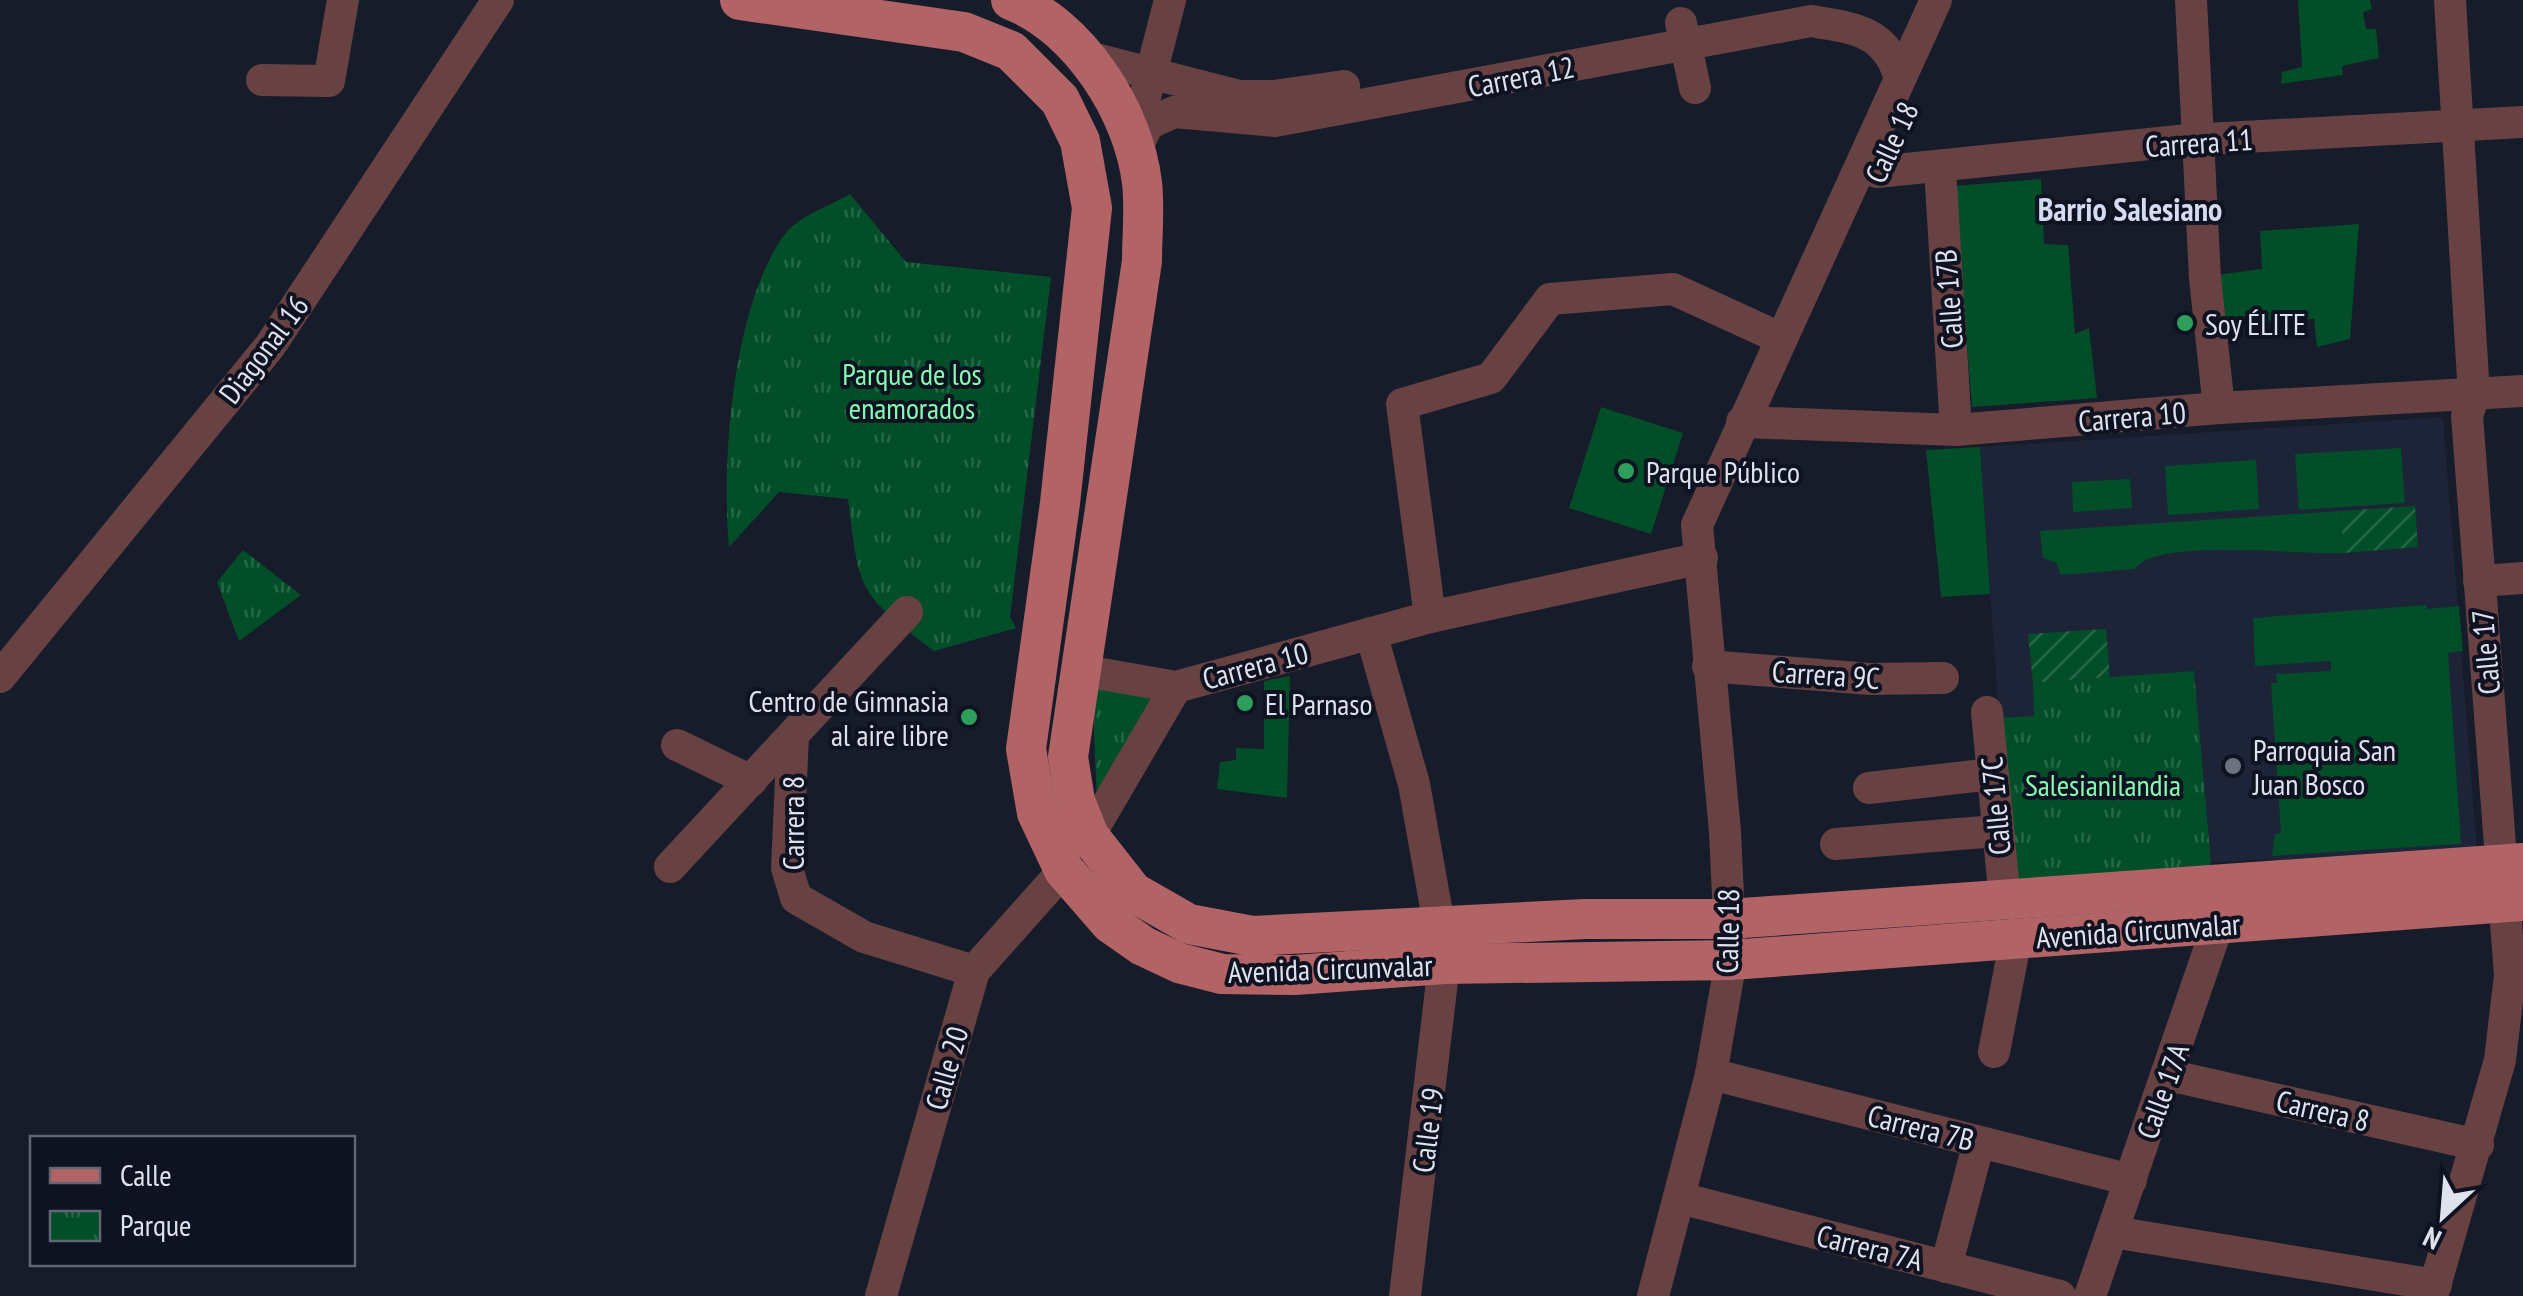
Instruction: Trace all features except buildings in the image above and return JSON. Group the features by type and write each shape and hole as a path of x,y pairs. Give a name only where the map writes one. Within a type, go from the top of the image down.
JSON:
{"main road":[{"name":"Avenida Circunvalar","path":"740,0 947,28 1011,51 1060,100 1080,140 1092,208 1060,503 1026,749 1037,814 1064,870 1097,910 1143,946 1179,963 1222,974 1295,974 1585,918 2010,919 2513,883"},
{"name":"Avenida Circunvalar","path":"1020,2 1084,56 1121,113 1142,183 1142,261 1068,757 1076,801 1089,836 1133,892 1174,918 1220,933 1731,960 2010,919"},
{"path":"1036,666 1079,670"}],"street":[{"path":"262,80 330,81 344,0"},
{"name":"Diagonal 16","path":"0,677 270,346 498,0"},
{"path":"1134,148 1170,0"},
{"name":"Carrera 12","path":"1134,148 1148,124 1174,112 1238,122 1274,109 1684,34 1816,0"},
{"name":"Calle 18","path":"1654,1296 1711,1074 1731,960 1702,558 1780,338 1936,0"},
{"name":"Calle 18","path":"1753,422 1958,0"},
{"path":"2191,0 2205,278 2218,408"},
{"name":"Calle 17","path":"2434,1290 2478,1146 2512,1064 2513,883 2478,580 2468,416 2474,395 2450,0"},
{"name":"Carrera 12","path":"1684,34 1811,21 1854,28 1894,56 1900,78"},
{"path":"1684,34 1695,88"},
{"name":"Carrera 12","path":"1084,56 1239,96 1274,109"},
{"name":"Carrera 11","path":"1877,172 2198,140 2523,122"},
{"name":"Calle 17B","path":"1940,168 1956,430"},
{"path":"1430,617 1402,404 1491,378 1550,299 1673,289 1780,338"},
{"name":"Carrera 10","path":"1753,422 1956,430 2218,408 2523,390"},
{"name":"Carrera 10","path":"1079,670 1176,686 1430,617 1702,558"},
{"path":"2478,580 2523,578"},
{"path":"670,868 906,612"},
{"name":"Calle 19","path":"1371,633 1414,784 1442,947 1406,1296"},
{"name":"Carrera 9C","path":"1708,666 1870,679 1943,678"},
{"path":"1089,836 1176,686"},
{"name":"Calle 17C","path":"1987,712 1996,831 2010,919 1994,1052"},
{"name":"Carrera 8","path":"793,735 787,868 796,898 864,938 974,971"},
{"path":"677,745 750,781"},
{"path":"1869,788 1992,774"},
{"path":"1836,844 1996,831"},
{"name":"Calle 20","path":"880,1296 974,971 1064,870"},
{"name":"Calle 17A","path":"2090,1296 2225,904"},
{"name":"Carrera 7B","path":"1711,1074 2131,1180"},
{"name":"Carrera 8","path":"2168,1075 2478,1146"},
{"path":"1946,1267 1979,1142"},
{"name":"Carrera 7A","path":"1680,1198 2060,1296"},
{"path":"2113,1232 2434,1290"}],"shaded area":[{"path":"2443,417 2477,852 2278,866 2271,859 2212,863 2203,874 1999,718 1980,447"}],"green space":[{"path":"2298,0 2370,0 2372,9 2363,12 2366,29 2376,29 2379,58 2342,66 2343,75 2281,84 2282,72 2302,67"},
{"path":"2041,179 2044,244 2068,245 2075,334 2089,328 2097,398 1972,407 1954,186"},
{"name":"Parque de los enamorados","path":"850,194 906,262 1051,277 1010,617 1016,628 934,651 876,602 867,588 856,555 848,499 779,492 729,547 729,429 742,341 753,300 767,264 790,228"},
{"path":"2359,224 2350,339 2317,347 2314,319 2219,323 2216,275 2262,269 2260,231"},
{"name":"Parque Público","path":"1601,407 1683,433 1651,534 1569,508"},
{"path":"1980,447 1990,594 1941,597 1926,450"},
{"path":"2401,448 2405,503 2299,510 2295,454"},
{"path":"2256,460 2259,509 2168,515 2165,466"},
{"path":"2130,479 2132,508 2073,512 2072,482"},
{"path":"2415,506 2418,547 2344,553 2340,511"},
{"path":"2340,511 2344,553 2170,553 2148,559 2135,569 2061,575 2056,563 2043,558 2040,531"},
{"path":"243,550 301,595 239,641 217,582"},
{"path":"2426,605 2427,609 2459,606 2463,651 2448,653 2461,844 2272,856 2275,834 2281,833 2271,683 2277,683 2276,674 2331,671 2331,661 2255,666 2253,618"},
{"path":"2106,629 2110,677 2033,683 2028,634"},
{"name":"Salesianilandia","path":"2194,671 2211,863 2203,874 2016,887 1999,718 2034,716 2033,683"},
{"path":"1290,676 1287,798 1217,789 1220,762 1236,760 1236,748 1264,749 1264,681"},
{"path":"1092,681 1155,691 1097,802"}],"place":[{"name":"Soy ÉLITE","path":"2185,323"},
{"name":"Parque Público","path":"1626,471"},
{"name":"El Parnaso","path":"1245,703"},
{"name":"Centro de Gimnasia al aire libre","path":"969,717"},
{"name":"Parroquia San Juan Bosco","path":"2233,766"}],"district":[{"name":"Barrio Salesiano","path":"2130,209"}]}
